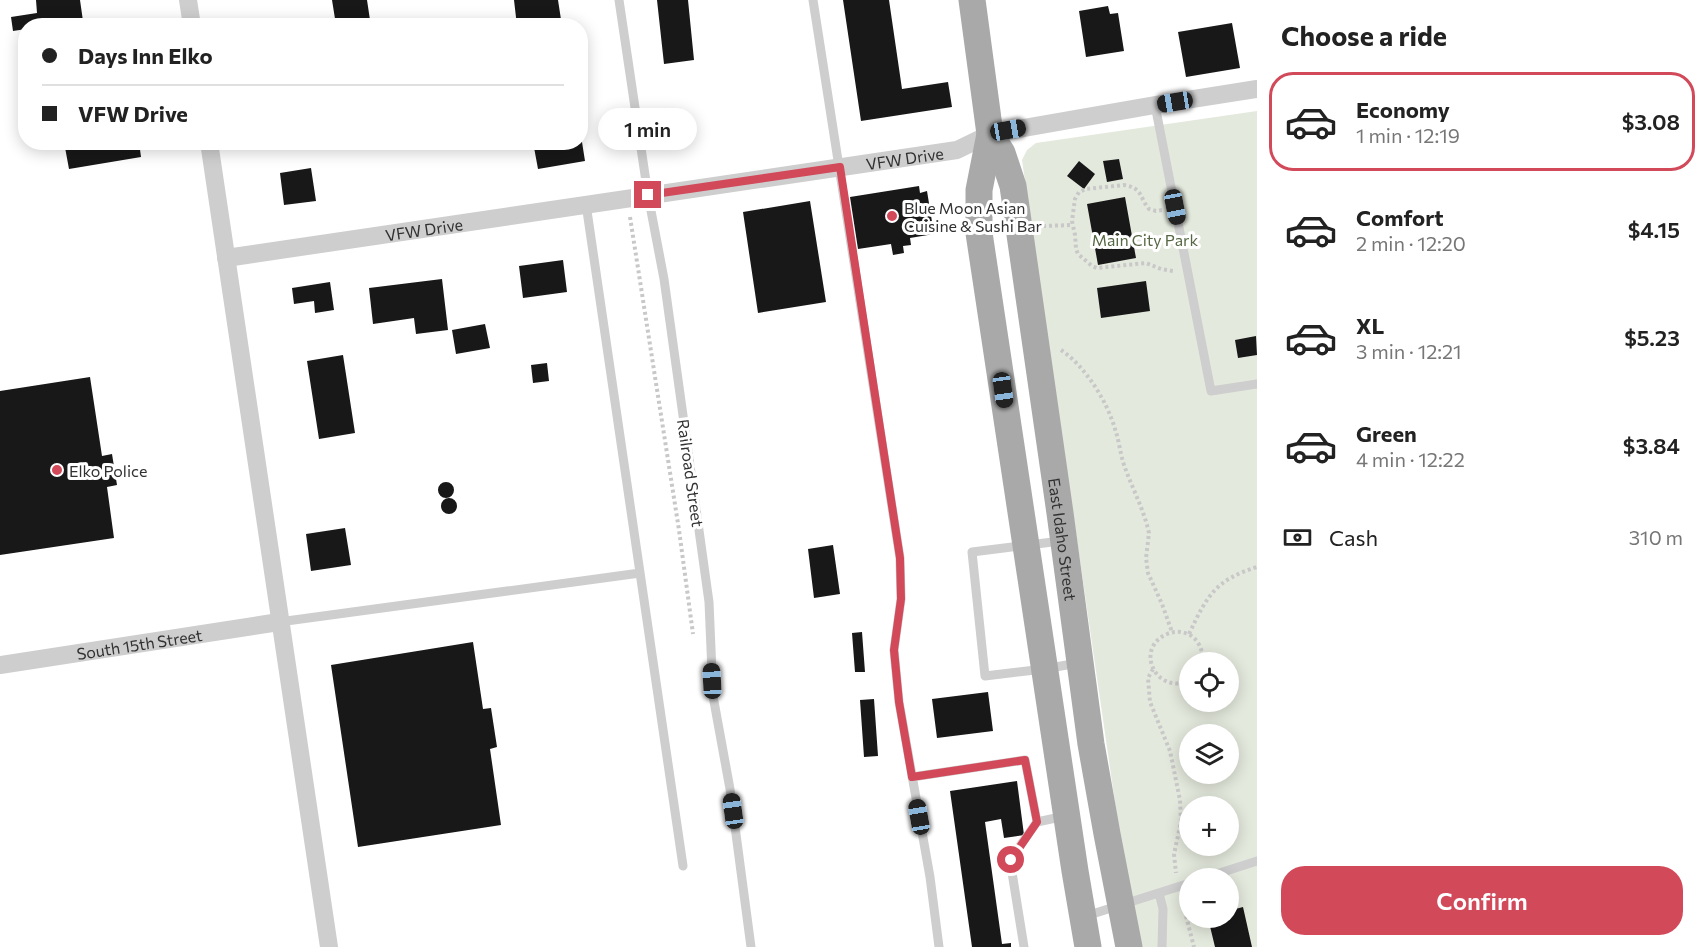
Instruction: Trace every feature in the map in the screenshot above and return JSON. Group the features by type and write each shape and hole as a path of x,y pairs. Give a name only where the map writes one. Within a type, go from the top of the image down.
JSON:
{"main road":[{"name":"East Idaho Street","path":"972,0 990,134 979,190 979,233 1066,816 1088,947"},
{"name":"East Idaho Street","path":"990,134 1002,153 1013,186 1091,744 1129,947"}],"street":[{"path":"188,0 191,18"},
{"name":"VFW Drive","path":"226,258 957,150 990,134 1257,89"},
{"path":"210,150 329,947"},
{"name":"South 15th Street","path":"0,665 279,622"}],"lane":[{"name":"Railroad Street","path":"619,0 648,195 664,279 707,590 713,696 730,789 751,947"},
{"path":"813,0 900,558 901,599 894,650 899,702 930,877 939,947"},
{"path":"1155,105 1211,392 1257,384"},
{"path":"586,204 683,866"},
{"path":"1064,540 972,552 985,676 1080,663"},
{"path":"279,622 640,573"},
{"path":"912,777 1025,760 1037,822"},
{"path":"1024,947 1011,860 1037,822 1066,816"},
{"path":"1235,868 1257,861"},
{"path":"1083,918 1179,887"},
{"path":"1159,893 1163,909 1162,947"}],"path":[{"path":"1175,207 1152,210 1146,205 1139,190 1131,186 1086,189 1079,192 1075,199 1072,225 1077,251 1094,268 1146,263 1169,271 1187,270"},
{"path":"627,198 695,644"},
{"path":"1033,227 1072,225"},
{"path":"1057,348 1067,354 1093,383 1109,409 1123,462 1149,533 1146,558 1148,573 1172,632"},
{"path":"1189,634 1203,604 1218,586 1239,573 1257,567"},
{"path":"1179,684 1163,680 1153,669 1150,657 1156,641 1172,632 1189,634 1195,639 1202,652"},
{"path":"1153,669 1148,678 1150,702 1170,750 1179,800 1181,822 1174,854 1176,873"},
{"path":"1189,928 1194,947"}],"green space":[{"name":"Main City Park","path":"1257,111 1257,947 1141,947 1121,844 1022,160 1027,150 1036,143"}],"building":[{"path":"36,0 80,0 83,18 18,18 18,30 13,31 11,17 37,13"},
{"path":"332,0 367,0 370,18 335,18"},
{"path":"514,0 558,0 561,18 516,18"},
{"path":"657,0 688,0 694,60 664,64"},
{"path":"843,0 889,0 902,89 948,82 952,107 861,121"},
{"path":"1108,6 1110,14 1118,13 1124,51 1086,57 1079,11"},
{"path":"1232,23 1240,68 1186,77 1178,32"},
{"path":"65,150 140,150 141,157 69,169"},
{"path":"534,150 583,150 585,161 538,169"},
{"path":"1119,159 1123,179 1107,182 1103,161"},
{"path":"1079,161 1095,174 1084,189 1067,176"},
{"path":"311,168 316,201 284,205 280,173"},
{"name":"Blue Moon Asian Cuisine & Sushi Bar","path":"919,186 920,193 927,191 934,234 910,238 911,245 903,246 904,253 893,255 891,244 858,249 850,197"},
{"path":"1125,197 1136,258 1098,265 1087,204"},
{"path":"810,201 826,302 758,313 743,212"},
{"path":"563,260 567,292 523,298 519,266"},
{"path":"442,279 448,330 416,334 414,318 373,324 369,288"},
{"path":"1146,281 1150,311 1101,318 1097,288"},
{"path":"330,282 334,310 315,313 314,301 294,304 292,288"},
{"path":"485,324 490,348 456,354 452,330"},
{"path":"1256,336 1257,355 1238,358 1235,340"},
{"path":"343,355 355,433 319,439 307,361"},
{"path":"547,363 549,381 533,383 531,365"},
{"name":"Elko Police","path":"90,377 102,456 112,454 117,485 107,487 114,538 0,555 0,391"},
{"path":"446,482 454,490 446,498 438,490"},
{"path":"449,498 457,506 449,514 441,506"},
{"path":"345,528 351,565 311,571 306,534"},
{"path":"833,545 840,594 814,598 808,549"},
{"path":"862,632 865,672 855,672 852,633"},
{"path":"473,642 483,709 491,708 497,747 490,749 501,825 358,847 331,665"},
{"path":"988,692 993,731 937,738 932,699"},
{"path":"874,699 878,756 864,757 860,700"},
{"path":"1017,781 1024,835 1004,838 1001,819 985,822 1002,944 1011,943 1011,947 972,947 950,791"},
{"path":"1243,907 1252,947 1215,947 1210,928 1239,928 1239,908"}],"place":[{"name":"Blue Moon Asian Cuisine & Sushi Bar","path":"892,216"},
{"name":"Elko Police","path":"57,470"}],"route":[{"path":"648,195 840,167 900,558 901,599 894,650 899,702 912,777 1025,760 1037,822 1011,860"}]}
